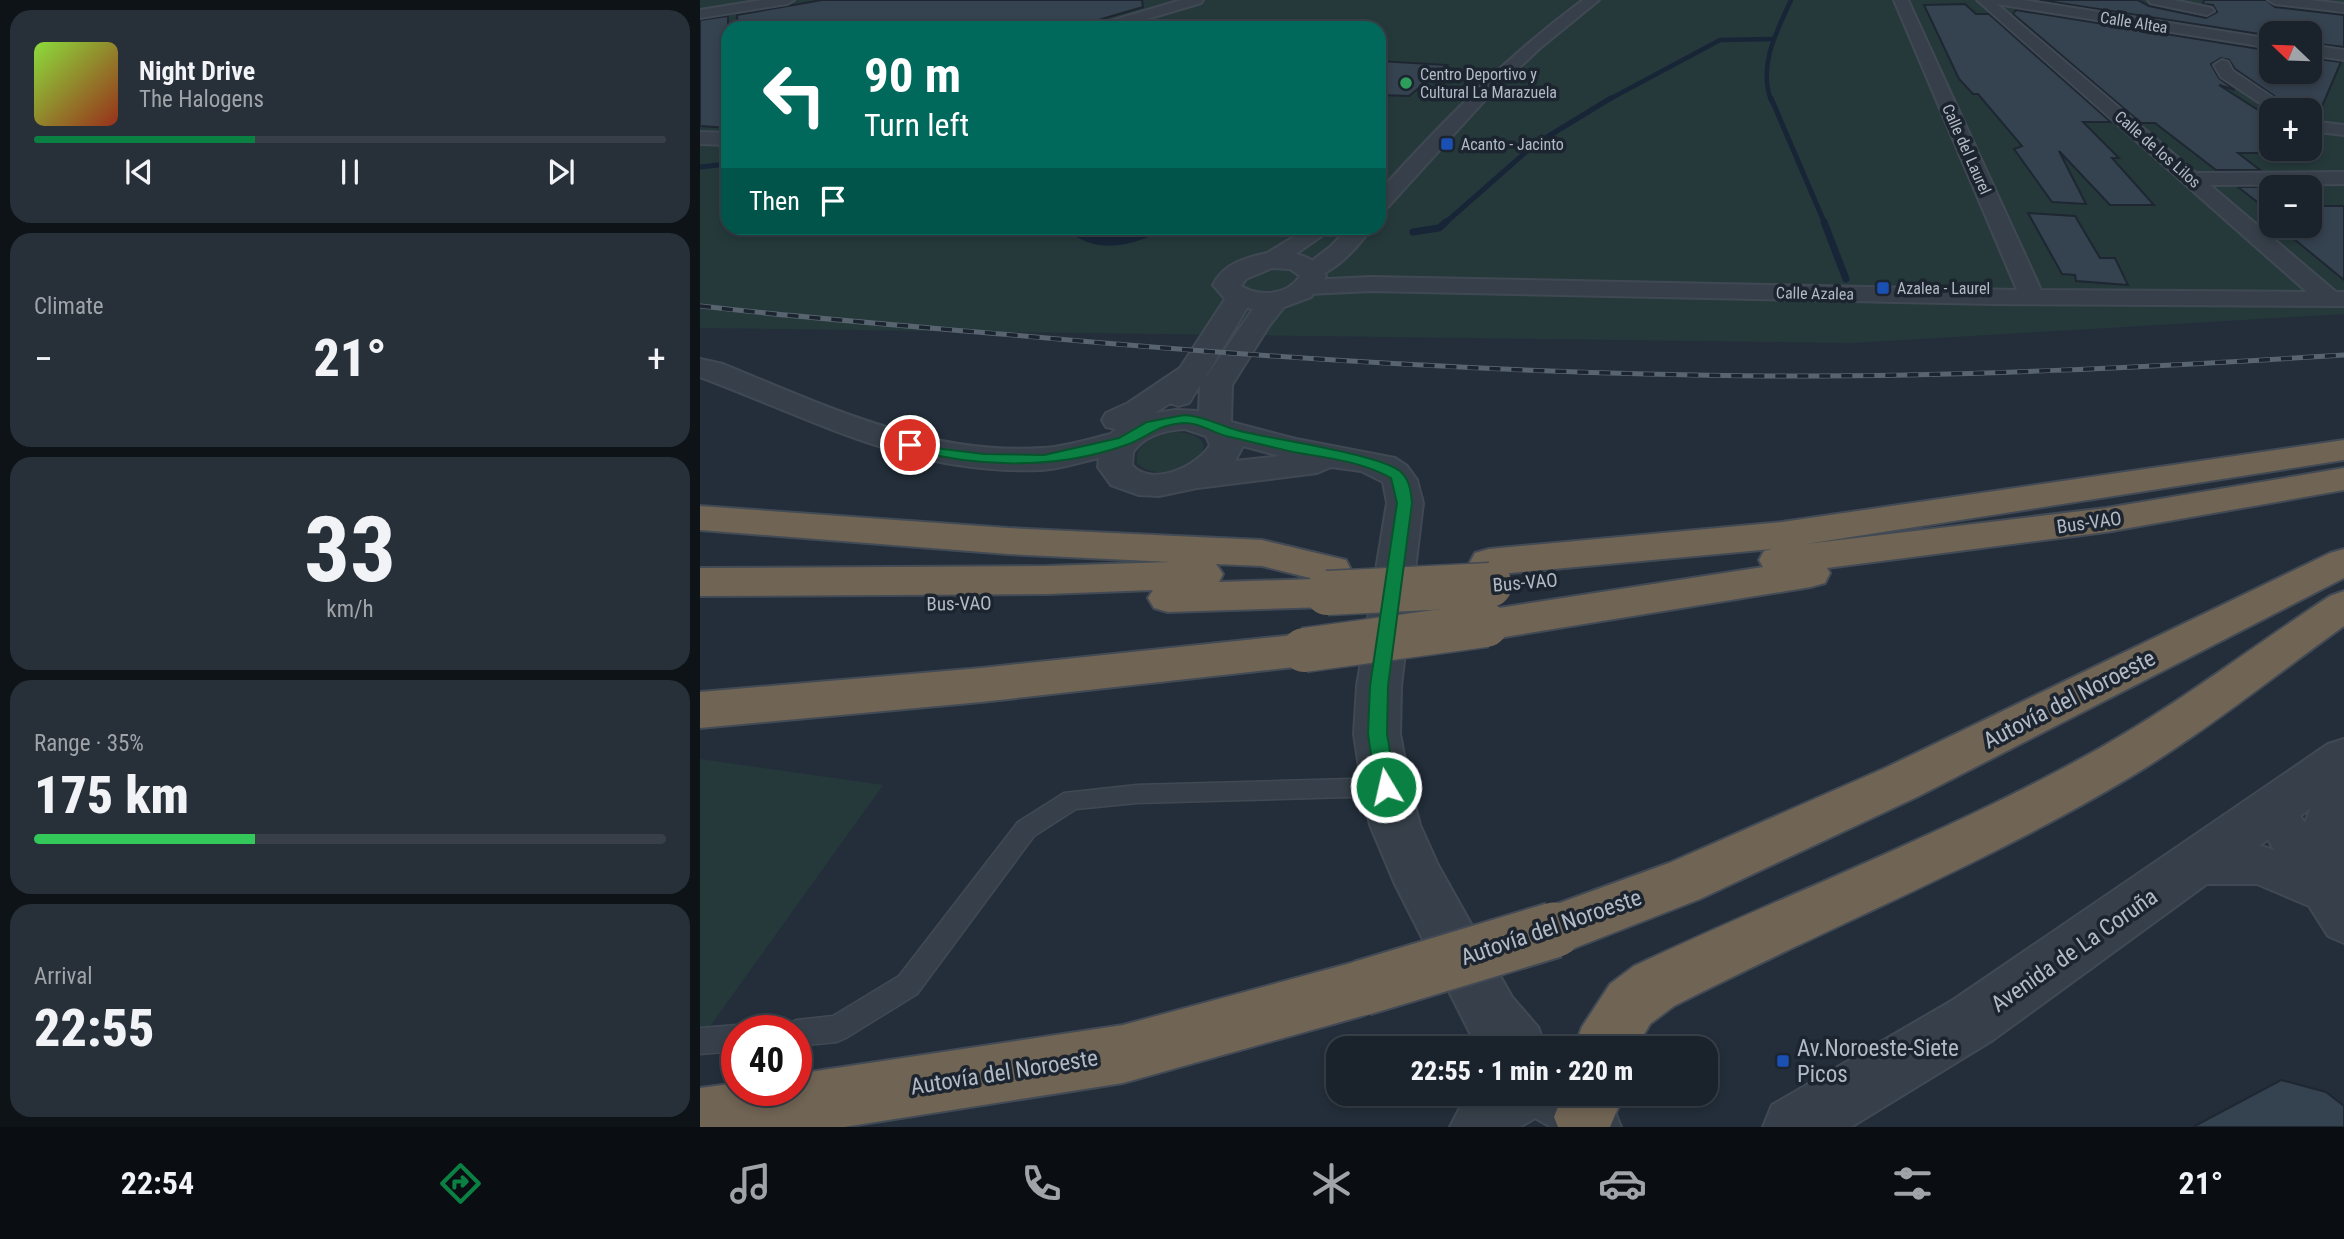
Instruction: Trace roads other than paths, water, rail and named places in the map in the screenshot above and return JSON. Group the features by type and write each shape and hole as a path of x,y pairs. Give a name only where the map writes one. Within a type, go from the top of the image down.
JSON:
{"highway":[{"path":"1489,574 1782,535 2344,450"},
{"name":"Bus-VAO","path":"700,606 1055,601 1330,581 1489,574 1888,549 2106,520 2344,479"},
{"path":"700,517 1008,541 1262,553 1330,581"},
{"path":"700,710 981,685 1304,650 1486,625 1859,566 2106,520"},
{"name":"Autovía del Noroeste","path":"700,1119 1123,1054 1362,988 1554,930 1682,882 1902,782 2344,562"},
{"path":"700,582 1330,581"},
{"path":"1610,1036 1630,1004 1654,986 1988,828 2116,762 2222,693 2344,606"}],"street":[{"path":"700,14 787,0"},
{"path":"1126,21 1196,0"},
{"path":"1486,66 1571,0"},
{"path":"1386,197 1473,100 1523,52 1592,0"},
{"name":"Calle del Laurel","path":"1901,0 2032,297"},
{"name":"Calle de los Lilos","path":"1984,0 2337,299"},
{"name":"Calle Altea","path":"1997,0 2259,42"},
{"path":"2155,0 2206,6 2209,34"},
{"path":"2275,0 2344,8"},
{"path":"2322,52 2344,55"},
{"path":"2222,65 2227,74 2264,98"},
{"path":"2322,127 2344,130"},
{"path":"700,138 721,139"},
{"path":"1386,169 1408,171"},
{"path":"2193,179 2344,178"},
{"path":"1272,260 1311,235"},
{"path":"1310,279 1301,263 1272,260 1245,266 1229,279 1228,286 1240,297 1275,300 1300,292 1354,235"},
{"name":"Calle Azalea","path":"1310,279 1371,284 2032,297 2337,299"},
{"path":"700,383 832,442 896,459 976,472 1096,475 1131,446 1181,392 1240,297"},
{"path":"1197,477 1218,462 1227,445 1217,428 1216,385 1257,322 1275,300"},
{"path":"700,368 860,431 935,452 984,458 1044,459 1131,446 1184,419 1199,420 1217,428 1340,458 1358,459 1397,475 1402,487 1403,517 1379,686 1377,734 1386,787 1395,825 1420,882 1500,1036"},
{"path":"860,431 905,434 975,445 1050,442 1085,433 1139,410 1190,375"},
{"path":"1131,446 1128,480 1151,485 1340,458"},
{"name":"Avenida de La Coruña","path":"1794,1127 1973,1020 2344,758"},
{"path":"2334,906 2321,840 2344,766"},
{"path":"2272,809 2334,906"},
{"path":"2195,864 2259,864 2334,906"}],"lane":[{"path":"812,1031 837,1029 908,985 1026,828 1072,800 1137,794 1386,787"},
{"path":"700,1041 721,1039"}],"water":[{"path":"1154,235 1112,246 1088,242 1075,236"}],"waterway":[{"path":"1771,100 1768,61 1775,36 1791,0"},
{"path":"1608,100 1720,40 1773,39"},
{"path":"1444,224 1534,145 1611,98"},
{"path":"1771,98 1825,224"},
{"path":"700,167 721,165"},
{"path":"1413,232 1439,228 1446,222"},
{"path":"1824,222 1846,279"}],"railway":[{"path":"700,306 1201,351 1483,368 1671,375 1982,373 2344,355"}],"place":[{"name":"Centro Deportivo y Cultural La Marazuela","path":"1406,83"},
{"name":"Acanto - Jacinto","path":"1447,144"},
{"name":"Azalea - Laurel","path":"1883,288"},
{"name":"Av.Noroeste-Siete Picos","path":"1783,1061"}]}
